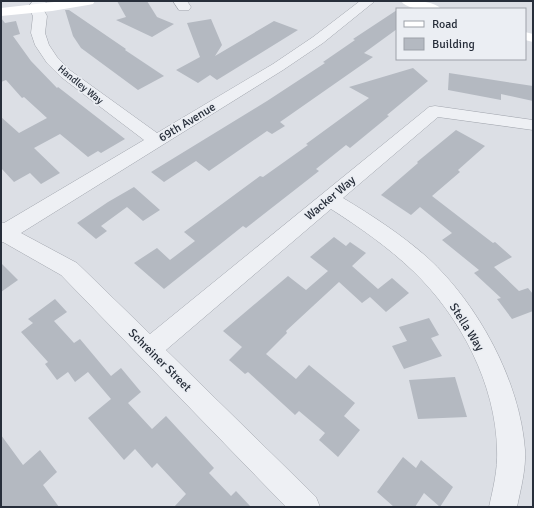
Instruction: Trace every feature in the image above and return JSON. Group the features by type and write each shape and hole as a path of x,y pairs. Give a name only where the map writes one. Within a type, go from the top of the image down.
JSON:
{"street":[{"path":"1,12 37,5 88,1"},
{"name":"69th Avenue","path":"2,233 278,67 318,40 368,1"},
{"path":"408,1 431,8"},
{"name":"Handley Way","path":"37,5 40,16 38,33 42,45 52,60 66,74 156,141"},
{"name":"Wacker Way","path":"149,349 435,111 533,125"},
{"name":"Stella Way","path":"330,198 394,242 422,266 444,291 462,315 483,351 498,386 507,416 511,450 508,486 503,507"},
{"name":"Schreiner Street","path":"2,233 69,268 306,507"}],"building":[{"path":"117,1 147,1 157,17 174,24 152,37 116,20 126,17"},
{"path":"65,10 69,10 164,76 138,90 81,48 73,36"},
{"path":"396,11 396,30 364,53 373,57 280,122 285,126 272,134 267,131 209,171 196,161 164,182 151,172 267,101 325,63 323,62 355,40 353,39"},
{"path":"1,18 5,23 16,21 20,34 13,36 31,61 57,88 58,87 125,139 101,153 98,151 88,157 60,134 34,148 60,173 41,184 30,173 14,182 1,168 1,117 19,133 47,118 24,97 22,98 6,80 1,82"},
{"path":"211,19 222,45 215,56 274,21 298,30 217,80 210,75 198,83 176,70 200,57 187,23"},
{"path":"413,68 428,81 387,115 389,116 350,148 346,145 316,169 319,171 246,228 243,226 164,289 134,263 157,248 170,260 195,241 184,232 260,176 263,177 308,145 306,144 369,98 349,87"},
{"path":"449,73 533,86 533,101 501,94 501,100 448,90"},
{"path":"456,130 485,146 458,170 460,172 432,196 493,243 495,242 512,257 494,267 519,291 528,288 533,294 533,311 512,319 497,299 501,298 474,273 479,270 442,240 452,233 420,207 411,215 381,195 418,163 417,162"},
{"path":"134,187 160,210 143,221 127,207 101,226 107,231 96,239 77,223 108,202"},
{"path":"334,237 346,246 350,242 366,253 352,266 378,289 392,278 409,293 386,312 370,297 362,303 339,282 286,331 287,333 266,354 296,379 309,365 355,403 344,416 360,430 338,457 319,440 325,433 299,411 295,415 248,372 245,374 229,360 242,347 223,331 288,276 306,290 328,271 310,257"},
{"path":"1,263 18,280 1,292"},
{"path":"55,299 67,312 54,321 74,343 80,339 111,376 121,368 141,392 128,403 152,429 166,416 214,468 209,473 231,496 236,491 251,507 174,507 186,494 157,463 152,468 135,449 124,460 88,418 111,399 88,372 75,382 68,372 57,380 45,364 48,362 21,332 33,323 28,319"},
{"path":"429,318 439,335 431,338 442,356 404,369 392,346 407,341 399,327"},
{"path":"455,377 467,417 418,419 409,380"},
{"path":"1,435 23,465 40,450 57,472 43,485 59,507 1,507"},
{"path":"403,457 416,468 421,460 453,487 440,507 424,493 415,507 394,507 377,492"}]}
